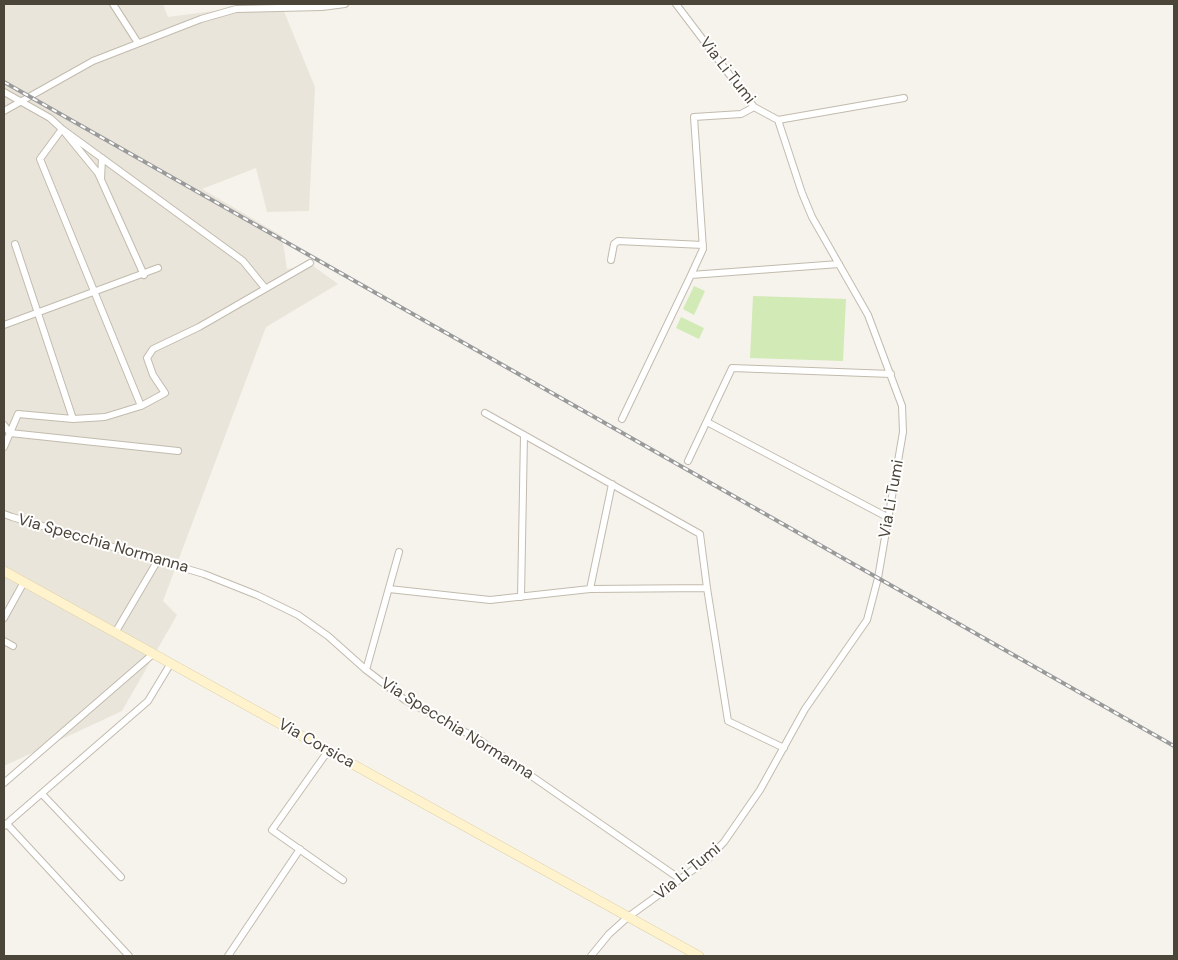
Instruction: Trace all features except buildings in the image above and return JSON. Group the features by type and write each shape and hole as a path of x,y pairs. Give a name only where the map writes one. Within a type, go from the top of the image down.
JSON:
{"main road":[{"name":"Via Corsica","path":"4,571 699,956"}],"street":[{"path":"113,4 138,44"},
{"path":"4,111 93,61 201,19 236,9 322,7 345,4"},
{"name":"Via Li Tumi","path":"591,956 608,934 628,917 708,859 724,842 760,790 805,710 867,620 878,578 903,432 902,406 868,315 812,216 778,120 754,107 676,4"},
{"path":"4,92 50,118 62,129 243,261 265,288"},
{"path":"778,120 904,98"},
{"path":"622,419 703,249 694,117 741,114 754,107"},
{"path":"62,129 98,173 144,274"},
{"path":"62,129 40,159 141,406"},
{"path":"101,180 102,158"},
{"path":"611,260 614,244 618,241 703,245"},
{"path":"15,244 73,419"},
{"path":"4,447 18,414 73,419 105,417 141,406 166,394 153,375 147,358 152,349 199,327 310,263"},
{"path":"691,276 839,264"},
{"path":"4,325 158,268"},
{"path":"688,461 732,368 891,374"},
{"path":"485,414 700,534 728,720 784,748"},
{"path":"707,422 889,518"},
{"path":"4,425 10,432 178,451"},
{"path":"521,597 524,436"},
{"path":"590,589 612,484"},
{"name":"Via Specchia Normanna","path":"4,514 204,574 257,595 298,615 328,636 366,670 405,700 478,739 680,879"},
{"path":"366,670 399,552"},
{"path":"115,633 158,560"},
{"path":"4,618 24,582"},
{"path":"388,589 490,600 590,589 707,588"},
{"path":"4,641 13,646"},
{"path":"4,782 153,654"},
{"path":"129,956 5,825 148,701 171,664"},
{"path":"328,751 272,830 343,880"},
{"path":"42,794 120,877"},
{"path":"228,956 300,849"}],"shaded area":[{"path":"4,4 163,4 168,17 267,4 281,4 315,87 309,211 267,212 256,168 202,189 282,236 287,269 312,265 338,284 266,327 163,601 177,615 122,711 4,766"}],"green space":[{"path":"694,286 705,291 694,315 683,309"},
{"path":"753,296 846,299 843,361 750,358"},
{"path":"681,317 704,328 699,339 676,328"}],"railway":[{"path":"4,82 1174,746"}]}
